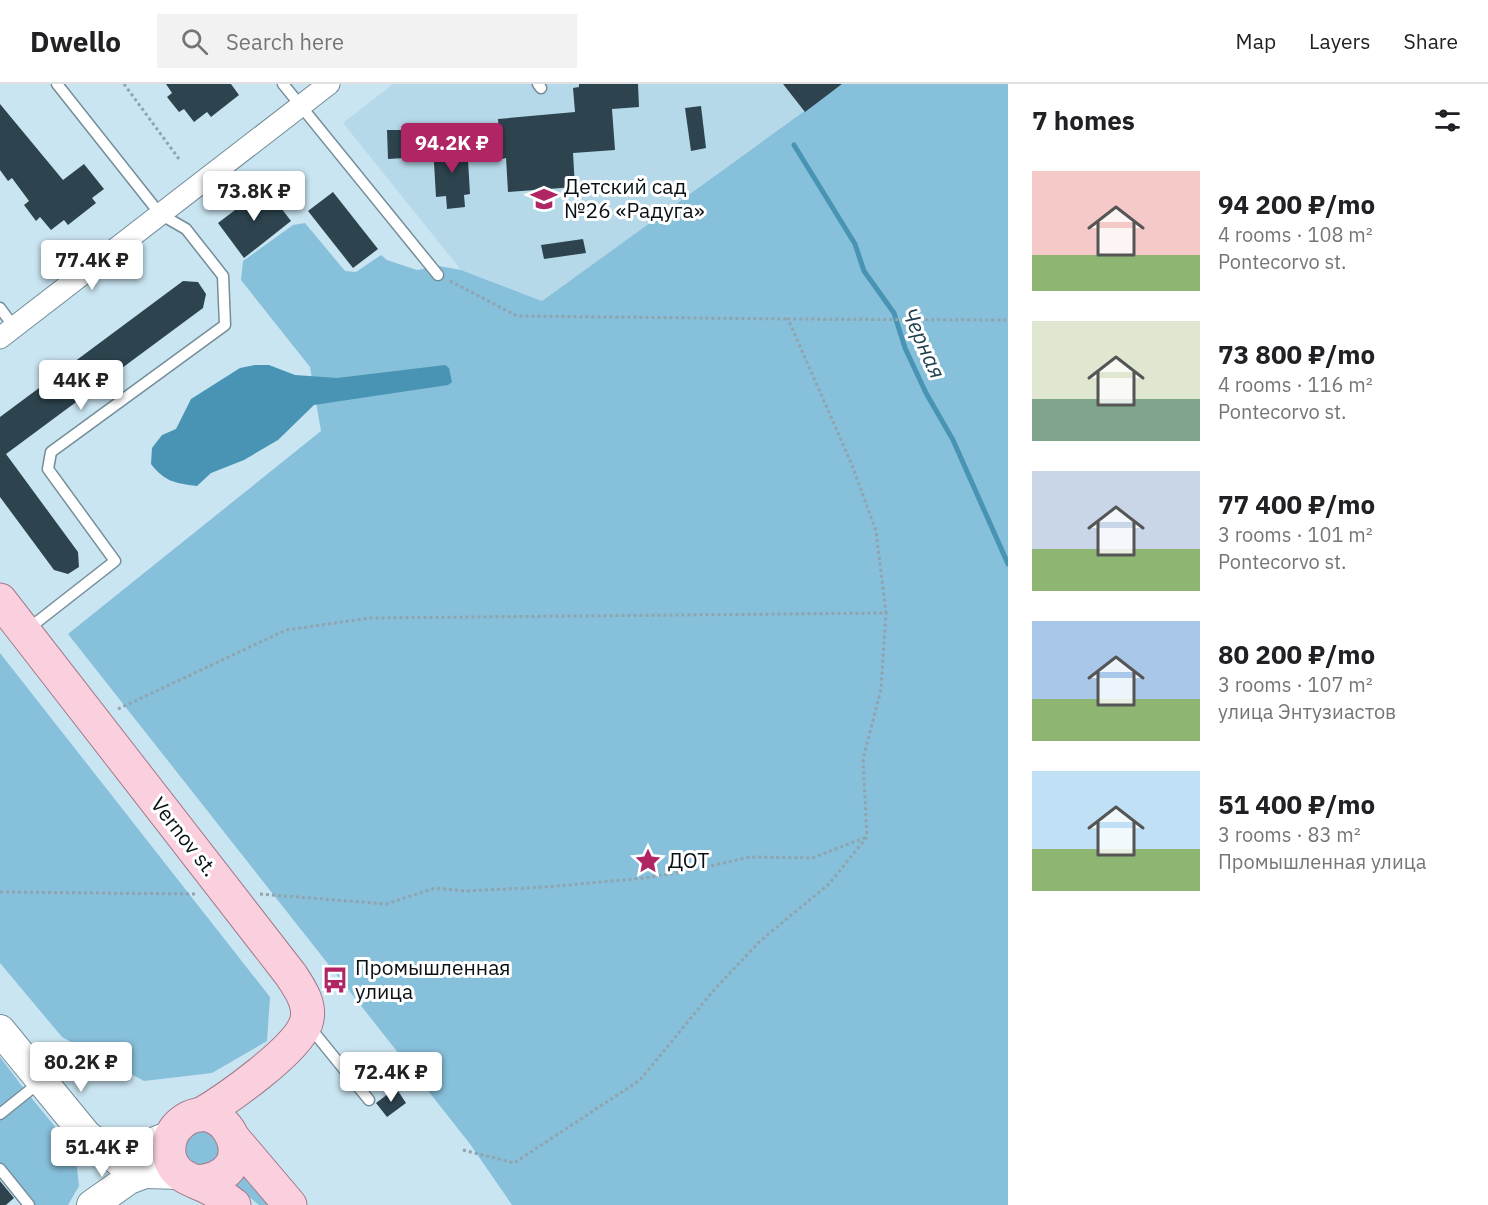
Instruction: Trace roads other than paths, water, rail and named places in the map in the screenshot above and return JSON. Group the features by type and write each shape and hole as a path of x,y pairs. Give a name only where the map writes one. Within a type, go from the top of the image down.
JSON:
{"main road":[{"name":"Vernov st.","path":"0,600 304,996 308,1011 306,1023"},
{"path":"234,1205 188,1178 171,1162 168,1148 170,1136 183,1121 201,1115 257,1076 300,1034 306,1023"},
{"path":"188,1178 212,1181 224,1175 233,1163 236,1149 233,1115 238,1103 257,1076"},
{"path":"201,1115 221,1121 290,1205"}],"street":[{"path":"7,332 329,84"},
{"path":"0,1030 86,1135 124,1165 145,1173 188,1178"},
{"path":"86,1135 123,1150 140,1149 170,1136"},
{"path":"92,1205 129,1179 145,1173"}],"lane":[{"path":"25,631 115,561 48,469 51,452 225,325 223,276 186,229 160,214 57,84"},
{"path":"283,84 438,275"},
{"path":"0,308 7,332"},
{"path":"306,1023 369,1100"},
{"path":"0,1114 41,1082"},
{"path":"0,1169 29,1205"}],"waterway":[{"name":"Черная","path":"794,145 855,244 864,271 894,313 905,348 926,393 953,440 1008,564"}],"place":[{"name":"Детский сад №26 «Радуга»","path":"544,199"},
{"name":"ДОТ","path":"648,861"},
{"name":"Промышленная улица","path":"335,980"}]}
